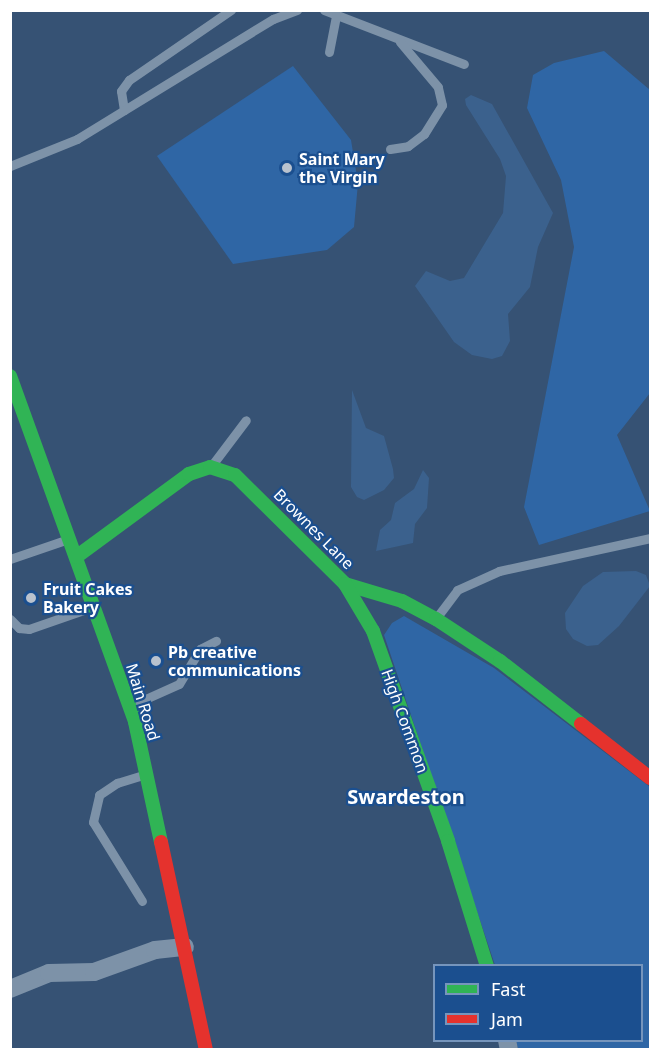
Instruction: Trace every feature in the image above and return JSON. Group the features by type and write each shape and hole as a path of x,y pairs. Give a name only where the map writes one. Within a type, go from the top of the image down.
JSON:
{"street":[{"name":"Main Road","path":"10,376 130,706 206,1050"},
{"path":"76,557 189,474 210,467"},
{"name":"Brownes Lane","path":"210,467 235,475 345,584 402,601 436,619 500,662 649,771"},
{"name":"High Common","path":"345,584 373,631 448,841 486,964"},
{"path":"10,989 49,973 94,972 155,950 184,947"}],"lane":[{"path":"124,110 121,91 129,80 231,10"},
{"path":"10,166 77,139 273,19 297,10"},
{"path":"324,10 400,42 464,64"},
{"path":"329,52 336,16"},
{"path":"390,149 408,146 424,134 442,105 438,87 400,42"},
{"path":"210,467 246,420"},
{"path":"10,559 69,538"},
{"path":"436,619 457,590 499,571 651,538"},
{"path":"10,619 19,628 29,629 94,606"},
{"path":"130,706 179,684 200,649 216,641"},
{"path":"141,901 93,822 99,795 117,783 146,774"}],"shaded area":[{"path":"604,51 650,90 650,393 617,435 650,511 539,545 524,507 574,247 561,180 527,108 533,75 554,63"},
{"path":"293,66 351,140 358,183 354,227 327,250 233,264 157,156"},
{"path":"471,95 492,104 553,213 538,247 530,287 508,314 510,341 502,356 492,359 472,355 454,342 415,286 426,271 450,281 464,278 503,213 506,176 500,159 466,105 465,99"},
{"path":"352,390 366,428 384,436 394,478 384,490 364,500 357,497 351,487"},
{"path":"423,470 429,478 427,508 415,524 413,543 376,551 380,530 391,520 395,503 414,489"},
{"path":"636,571 646,575 650,586 619,626 598,645 587,646 573,639 566,629 565,613 583,586 603,572"},
{"path":"404,616 494,668 650,787 650,1049 518,1049 516,1042 643,1042 643,964 495,964 384,635 392,623"}],"traffic: fast":[{"path":"10,376 135,722 161,842"},
{"path":"76,557 189,474 210,467 235,475 345,584 402,601 436,619 500,661 581,724"},
{"path":"345,584 373,631 448,841 486,964"}],"traffic: jam":[{"path":"581,724 650,778"},
{"path":"161,842 206,1050"}],"place":[{"name":"Saint Mary the Virgin","path":"287,168"},
{"name":"Fruit Cakes Bakery","path":"31,598"},
{"name":"Pb creative communications","path":"156,661"}],"district":[{"name":"Swardeston","path":"406,796"}]}
